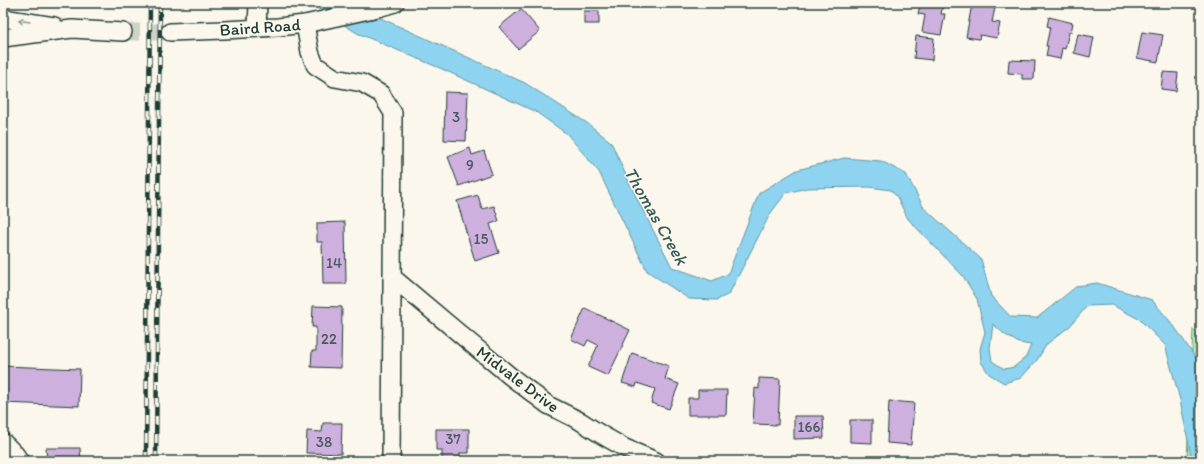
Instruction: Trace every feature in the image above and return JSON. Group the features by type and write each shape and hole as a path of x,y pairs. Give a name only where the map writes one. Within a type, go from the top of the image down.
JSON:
{"street":[{"path":"257,28 258,3"},
{"name":"Baird Road","path":"170,32 257,28 309,23 395,3"},
{"path":"3,18 72,29 123,32"},
{"path":"309,23 310,52 316,65 335,78 362,83 381,94 393,113 390,461"},
{"path":"3,38 72,29"},
{"name":"Midvale Drive","path":"392,277 548,405 580,421 625,448 656,461"},
{"path":"3,442 16,454 20,461"}],"green space":[{"path":"1193,329 1201,339 1201,461 1187,461"}],"water":[{"path":"309,3 347,3 525,83 587,123 611,142 633,191 672,267 712,281 728,274 759,193 797,170 844,158 881,161 906,174 924,208 981,259 991,296 1011,317 1037,318 1077,286 1097,283 1152,300 1174,326 1197,360 1201,377 1201,461 1192,461 1180,400 1165,345 1139,319 1112,305 1087,306 1070,326 1047,344 1037,360 1021,378 1004,383 989,374 981,362 980,349 985,332 977,299 963,276 908,219 897,197 891,190 869,187 807,188 786,193 770,214 729,294 717,300 689,299 647,271 599,172 567,134 536,112 442,69 357,33","holes":["993,324 1004,334 1019,343 1031,345 1026,357 1014,367 1004,369 992,361 990,348"]}],"building":[{"path":"943,3 941,14 945,14 941,35 922,32 925,15 918,14 920,5 913,4"},
{"path":"972,4 995,8 992,22 1000,23 997,38 980,35 979,39 966,37"},
{"path":"521,9 540,31 518,49 499,27"},
{"path":"584,11 599,11 599,24 584,24"},
{"path":"1049,17 1073,23 1065,49 1062,48 1060,59 1046,56 1048,46 1046,46 1050,27 1047,26"},
{"path":"1142,32 1163,35 1158,62 1137,58"},
{"path":"1078,34 1094,37 1090,57 1074,53"},
{"path":"916,36 934,38 932,60 914,58"},
{"path":"1009,60 1035,61 1034,79 1022,79 1022,74 1008,73"},
{"path":"1163,72 1178,73 1176,91 1161,89"},
{"path":"445,92 468,93 466,141 444,140"},
{"path":"470,148 472,155 484,151 492,174 459,186 448,157"},
{"path":"478,195 482,209 494,206 499,221 490,224 499,253 475,261 457,201"},
{"path":"345,222 346,284 323,284 322,242 317,242 317,223"},
{"path":"313,306 342,307 341,368 311,367 312,351 316,351 316,327 312,327"},
{"path":"585,308 630,330 608,376 588,367 598,345 588,340 585,346 571,339"},
{"path":"632,353 669,366 665,379 679,384 669,409 651,403 655,389 637,383 636,387 622,383"},
{"path":"3,366 80,369 79,406 3,403"},
{"path":"759,378 780,379 778,425 753,424 755,388 759,389"},
{"path":"698,390 727,390 726,415 688,415 688,398 698,398"},
{"path":"889,401 914,403 911,445 887,443"},
{"path":"794,416 823,416 824,438 794,439"},
{"path":"850,420 872,420 872,443 850,442"},
{"path":"323,423 342,423 341,454 306,453 307,431 322,432"},
{"path":"436,429 469,429 469,453 460,453 460,461 442,461 442,450 436,450"},
{"path":"46,448 80,448 81,461 47,461"}],"tunnel":[{"path":"123,32 170,32"}],"railway":[{"path":"146,461 150,3"},
{"path":"156,461 160,3"}],"water label":[{"name":"Thomas Creek","path":"656,216"}]}
